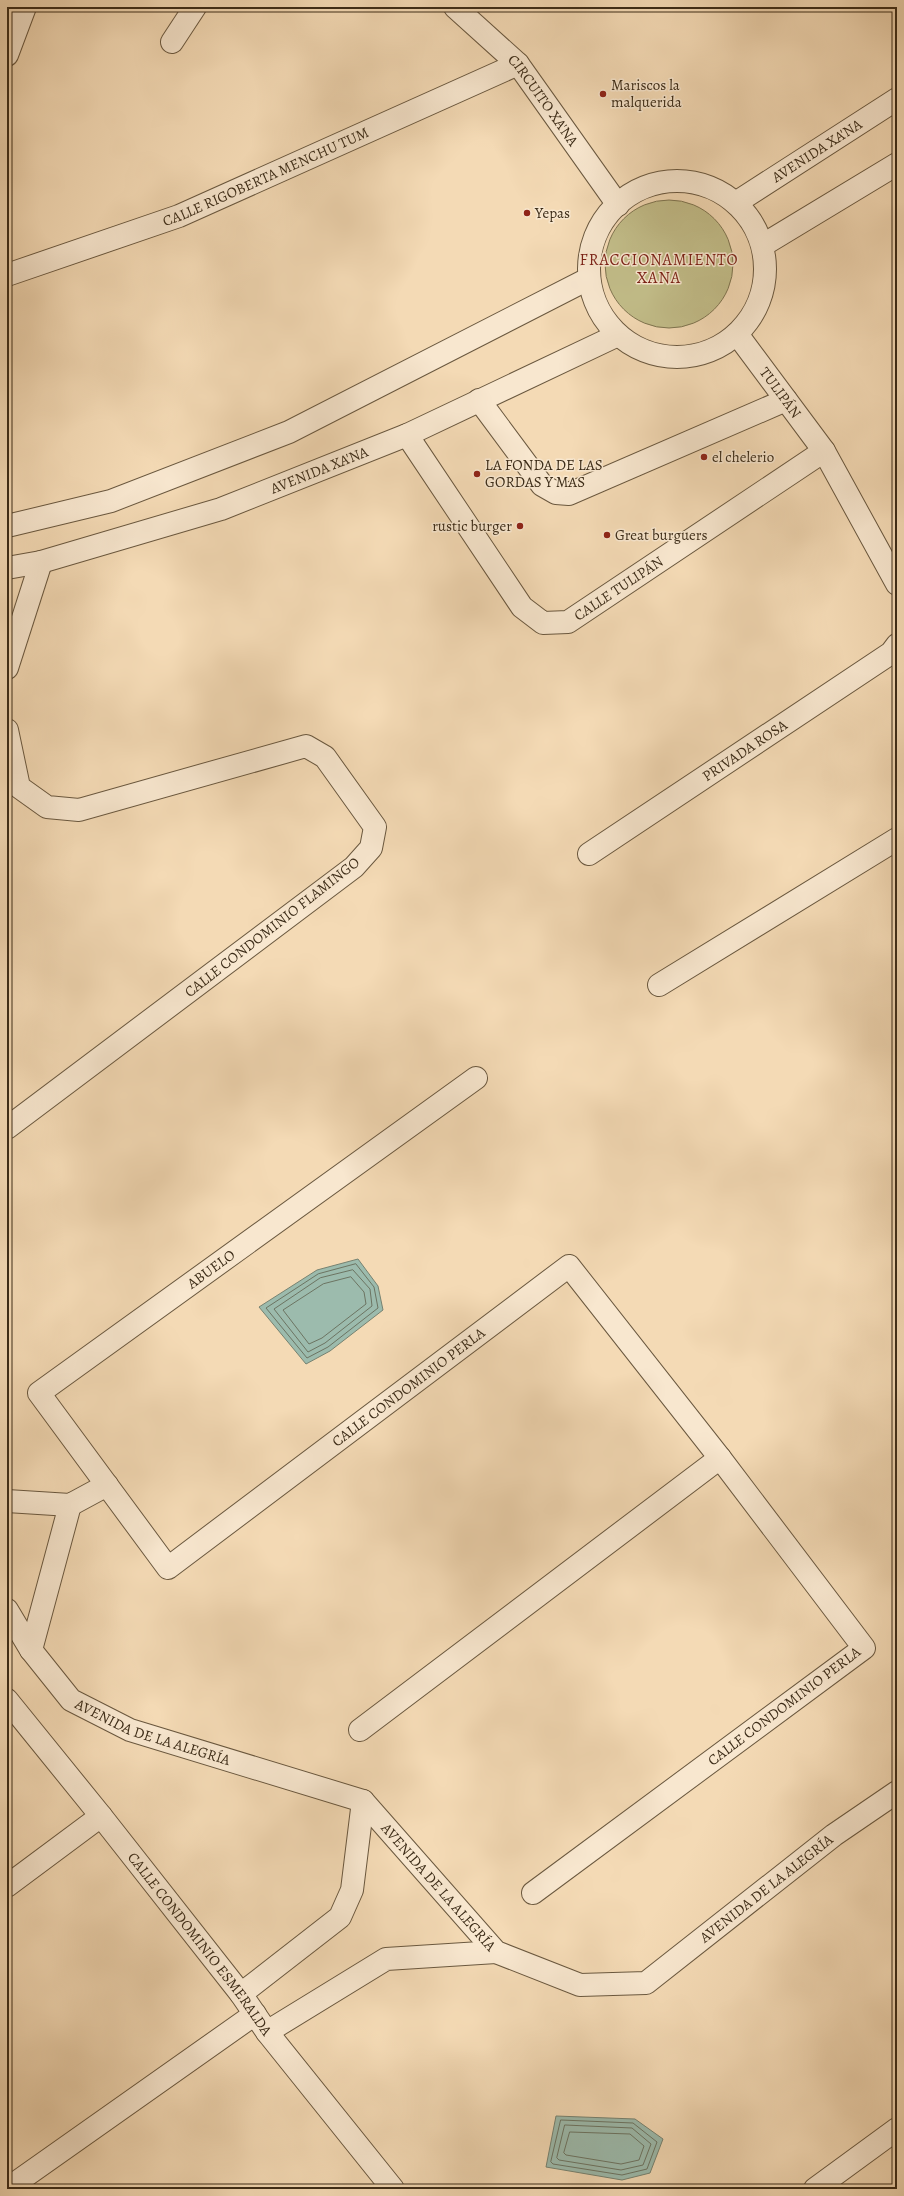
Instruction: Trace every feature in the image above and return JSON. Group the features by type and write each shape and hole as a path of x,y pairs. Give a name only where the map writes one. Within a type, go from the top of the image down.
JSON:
{"street":[{"path":"7,55 25,7"},
{"path":"172,42 195,7"},
{"name":"CIRCUITO XA'NA","path":"455,7 518,64 618,205"},
{"name":"CALLE RIGOBERTA MENCHU TUM","path":"7,275 179,216 518,64"},
{"name":"AVENIDA XA'NA","path":"737,202 897,98"},
{"path":"763,245 897,164"},
{"path":"697,182 737,202 751,218 763,245 766,271 758,306 737,334 699,355 656,355 618,335 598,310 588,279 593,240 618,205 652,183 697,182"},
{"path":"7,526 112,501 289,432 588,279"},
{"name":"TULIPÁN","path":"737,334 824,451"},
{"name":"AVENIDA XA'NA","path":"7,568 41,562 221,509 407,435 618,335"},
{"path":"479,400 542,485 556,493 569,494 786,400"},
{"name":"CALLE TULIPÁN","path":"407,435 522,607 544,623 568,622 824,451"},
{"path":"824,451 897,584"},
{"path":"7,668 41,562"},
{"name":"PRIVADA ROSA","path":"590,854 891,653 897,645"},
{"name":"CALLE CONDOMINIO FLAMINGO","path":"7,1128 354,867 371,848 375,828 325,757 306,746 78,810 47,807 19,787 8,741"},
{"path":"659,986 897,839"},
{"name":"ABUELO","path":"107,1485 39,1393 476,1078"},
{"name":"CALLE CONDOMINIO PERLA","path":"107,1485 168,1568 569,1266 720,1458 864,1648 533,1893"},
{"path":"360,1730 720,1458"},
{"path":"7,1501 70,1504 107,1485"},
{"path":"31,1650 70,1504"},
{"name":"AVENIDA DE LA ALEGRÍA","path":"7,1610 31,1650 72,1700 130,1730 363,1802 496,1952 580,1984 646,1983 834,1835 897,1792"},
{"name":"CALLE CONDOMINIO ESMERALDA","path":"7,1700 101,1816 241,1994 267,2032 393,2189"},
{"path":"241,1994 340,1917 352,1890 363,1802"},
{"path":"7,1886 101,1816"},
{"path":"267,2032 386,1959 496,1952"},
{"path":"7,2189 255,2014"},
{"path":"815,2189 897,2129"}],"shaded area":[{"path":"675,200 699,207 710,214 719,223 728,239 732,251 732,277 726,294 719,305 710,314 699,321 682,327 663,328 639,321 628,314 619,305 612,294 606,277 605,258 612,234 619,223 628,214 639,207 656,201"}],"water":[{"path":"358,1259 378,1286 383,1310 330,1351 306,1364 259,1307 317,1270"},
{"path":"556,2116 635,2119 663,2139 650,2173 622,2180 546,2167"}],"place":[{"name":"Mariscos la malquerida","path":"603,94"},
{"name":"Yepas","path":"527,213"},
{"name":"el chelerio","path":"704,457"},
{"name":"LA FONDA DE LAS GORDAS Y MAS","path":"477,474"},
{"name":"rustic burger","path":"520,526"},
{"name":"Great burguers","path":"607,535"}],"district":[{"name":"FRACCIONAMIENTO XANA","path":"659,269"}]}
